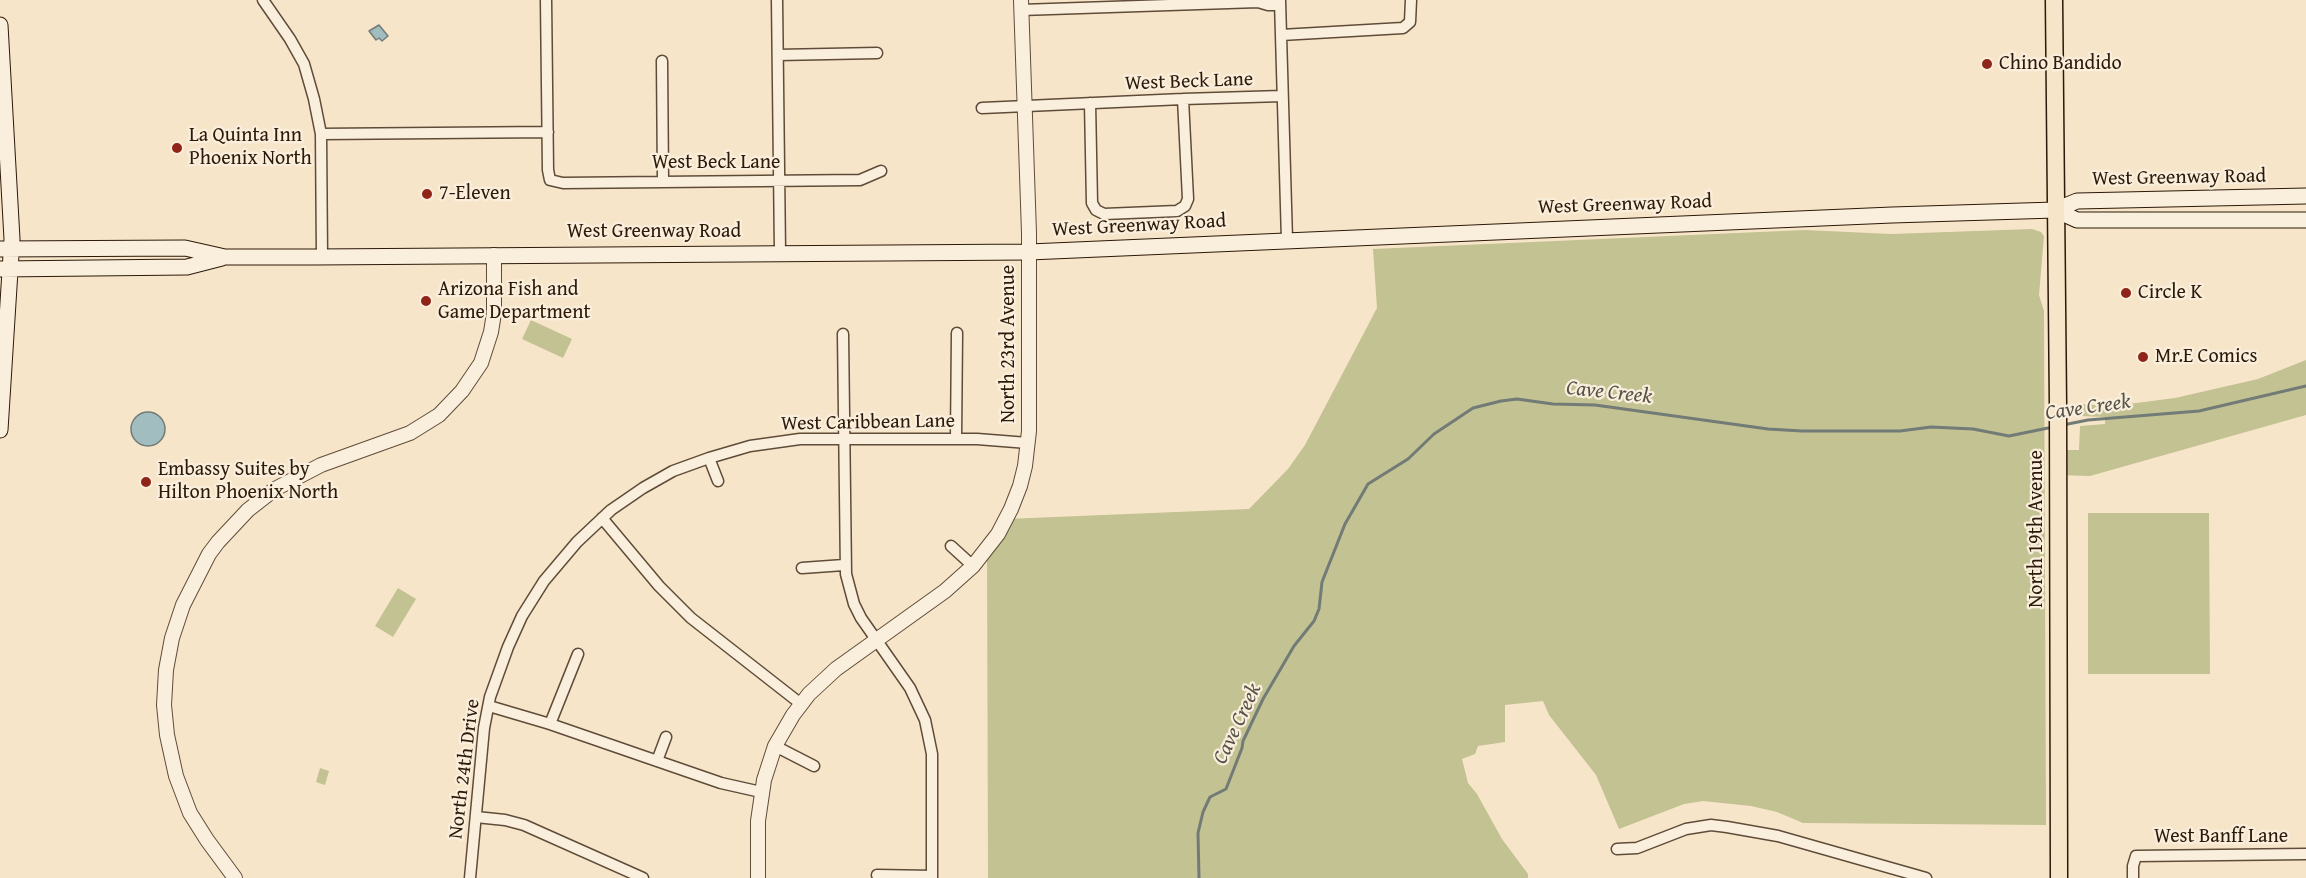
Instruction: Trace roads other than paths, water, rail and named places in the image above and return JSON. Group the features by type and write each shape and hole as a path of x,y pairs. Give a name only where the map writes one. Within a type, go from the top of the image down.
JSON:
{"main road":[{"name":"North 19th Avenue","path":"2054,0 2059,878"},
{"path":"0,25 6,249 0,430"},
{"name":"West Greenway Road","path":"6,249 185,248 225,257 1029,252 2055,210 2077,201 2306,196"},
{"name":"West Greenway Road","path":"2055,210 2077,220 2306,220"},
{"name":"West Greenway Road","path":"5,269 187,267 225,257"}],"street":[{"path":"263,0 290,39 304,64 309,79 321,134 322,257"},
{"path":"321,134 548,132 546,0"},
{"path":"777,0 780,252"},
{"path":"1281,35 1403,28 1410,22 1411,0"},
{"path":"1021,5 1258,2 1268,5 1280,3 1287,240"},
{"name":"North 23rd Avenue","path":"758,878 758,821 761,792 776,746 801,704 836,669 945,591 973,566 998,534 1011,509 1025,466 1028,443 1029,252 1021,5"},
{"path":"778,55 877,53"},
{"path":"662,61 663,182"},
{"name":"West Beck Lane","path":"1024,106 1282,96"},
{"path":"1090,103 1092,203 1096,210 1104,214 1176,211 1185,206 1188,199 1183,99"},
{"path":"982,108 1024,106"},
{"name":"West Beck Lane","path":"548,132 550,180 563,183 860,180 881,171"},
{"path":"235,878 190,813 176,776 167,735 164,705 166,670 172,638 183,605 209,554 218,542 238,520 266,496 321,465 410,433 439,415 462,391 481,363 491,332 494,313 494,255"},
{"path":"956,439 957,333"},
{"path":"843,334 844,565 854,604 910,688 922,714 932,754 932,877 878,875"},
{"name":"West Caribbean Lane","path":"602,518 643,488 674,471 739,448 800,440 844,439 956,439 1028,443"},
{"path":"710,458 718,482"},
{"path":"602,518 659,586 691,618 801,704"},
{"name":"North 24th Drive","path":"470,878 489,706 508,647 538,590 563,557 602,518"},
{"path":"951,546 973,566"},
{"path":"802,568 844,565"},
{"path":"550,724 578,654"},
{"path":"489,706 550,724 721,783 761,792"},
{"path":"657,761 666,737"},
{"path":"776,746 814,766"},
{"path":"476,817 524,825 643,878"},
{"path":"1617,849 1636,848 1686,829 1711,825 1733,827 1778,836 1926,878"},
{"name":"West Banff Lane","path":"2133,878 2136,856 2306,854"}],"water":[{"path":"379,25 388,36 382,41 379,38 376,40 369,31"},
{"path":"148,412 160,417 165,429 160,441 148,446 136,441 131,429 136,417"}],"waterway":[{"name":"Cave Creek","path":"2063,425 2088,420 2199,411 2306,386"},
{"name":"Cave Creek","path":"1199,878 1198,833 1203,812 1210,797 1226,789 1243,741 1263,699 1294,646 1314,621 1319,609 1322,582 1345,524 1368,484 1408,459 1434,434 1473,408 1517,399 1553,404 1595,405 1768,429 1802,431 1900,431 1931,427 1973,429 2009,436 2053,427"}],"place":[{"name":"Chino Bandido","path":"1987,64"},
{"name":"La Quinta Inn Phoenix North","path":"177,148"},
{"name":"7-Eleven","path":"427,194"},
{"name":"Circle K","path":"2126,293"},
{"name":"Arizona Fish and Game Department","path":"426,301"},
{"name":"Mr.E Comics","path":"2143,357"},
{"name":"Embassy Suites by Hilton Phoenix North","path":"146,482"}]}
